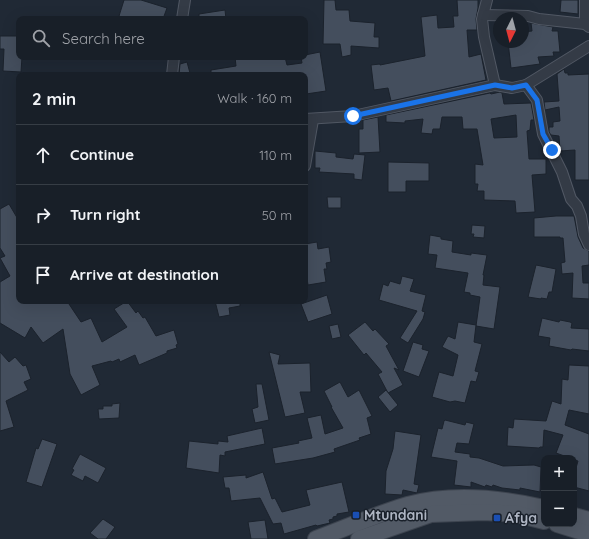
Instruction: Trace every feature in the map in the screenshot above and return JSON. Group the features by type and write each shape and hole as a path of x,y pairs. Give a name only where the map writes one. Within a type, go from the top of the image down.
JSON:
{"main road":[{"path":"316,539 408,505 437,500 482,498 519,502 541,507"},
{"path":"367,538 431,514 484,512 510,513 541,520"},
{"path":"577,517 589,520"},
{"path":"567,527 589,534"}],"street":[{"path":"182,16 185,0"},
{"path":"487,0 482,19 484,37 495,85"},
{"path":"483,15 528,16 539,19 587,25 585,0"},
{"path":"308,131 309,119 353,116 495,85 512,88 526,85 589,46"},
{"path":"172,72 174,60"},
{"path":"526,85 537,100 543,134 562,172 571,198 577,206 581,216 584,234 589,245"}],"building":[{"path":"124,0 141,0 167,8 164,16 119,16"},
{"path":"324,0 335,0 336,10 349,10 350,21 375,23 374,37 379,37 379,48 351,46 351,55 342,57 340,44 323,44"},
{"path":"457,0 478,0 476,19 477,30 467,30 469,57 481,54 486,80 391,101 388,88 374,90 371,65 380,65 425,56 421,17 437,15 438,28 454,27 453,16 458,16"},
{"path":"561,0 578,0 578,14 560,12"},
{"path":"225,10 226,16 199,16 199,14"},
{"path":"531,23 553,27 552,31 558,31 560,52 553,52 554,56 538,57 540,64 511,68 509,48 529,48 529,31 532,31"},
{"path":"0,36 16,36 16,60 22,60 21,72 3,71 4,49 0,49"},
{"path":"320,52 326,91 308,94 308,72 211,72 211,70 236,66 235,60 286,60 287,65 302,63 302,60 308,60 308,54"},
{"path":"187,62 190,72 179,72 180,64"},
{"path":"564,69 565,73 568,73 568,75 589,74 589,180 575,180 575,150 560,151 559,136 551,135 549,132 549,127 553,127 553,122 560,121 559,107 545,110 544,102 559,101 557,74"},
{"path":"502,93 504,104 531,103 534,120 531,120 530,130 527,131 529,159 546,159 546,174 532,175 535,212 516,213 515,201 484,200 484,191 477,191 478,184 475,184 475,164 483,165 477,129 463,129 462,117 442,117 440,129 433,129 432,134 421,133 423,119 405,121 405,123 386,122 386,115","holes":["516,115 517,137 494,138 491,119"]},
{"path":"378,117 380,152 359,153 359,129 363,129 363,120"},
{"path":"315,151 336,153 336,157 353,159 354,154 365,155 362,180 354,179 354,174 319,172 320,168 315,168"},
{"path":"388,162 429,163 429,181 406,181 406,192 388,192"},
{"path":"327,197 341,197 341,208 328,208"},
{"path":"9,204 16,216 16,304 69,304 81,322 91,318 102,342 127,327 114,309 122,304 129,304 136,313 138,311 143,318 145,317 156,336 174,330 178,344 176,345 177,348 167,351 167,353 139,365 135,355 120,362 119,359 92,366 100,385 81,395 70,374 63,329 43,343 31,327 25,338 0,323 0,282 10,276 0,258 5,256 0,248 0,209"},
{"path":"574,216 578,237 583,248 589,251 589,265 582,266 583,283 589,283 589,299 572,298 573,273 562,274 561,263 565,262 563,238 534,237 534,218"},
{"path":"472,225 485,226 484,238 473,237 474,234 471,234"},
{"path":"430,235 453,241 452,252 471,255 471,253 487,255 483,275 483,285 500,287 494,329 476,326 480,297 464,292 468,273 435,268 437,255 428,254"},
{"path":"317,242 318,249 329,247 331,262 326,263 327,269 324,269 326,282 308,285 308,244"},
{"path":"536,265 556,269 552,292 549,292 547,299 528,297"},
{"path":"402,276 414,279 410,291 426,295 422,311 425,312 423,319 408,343 400,338 417,311 379,300 383,284 388,286 390,281 400,284"},
{"path":"327,295 332,314 308,322 301,304 308,304 308,302"},
{"path":"216,304 240,304 240,306 229,308 230,315 219,317"},
{"path":"542,318 559,322 560,320 570,322 572,323 571,328 589,329 589,351 571,350 549,346 550,338 538,336"},
{"path":"365,322 373,331 375,329 389,344 386,346 399,370 394,368 403,385 388,393 378,374 382,372 366,353 364,355 348,335"},
{"path":"458,322 476,325 474,342 482,344 475,371 479,372 476,382 471,381 465,403 455,401 450,402 432,397 439,372 453,376 458,355 442,347 448,336 455,339"},
{"path":"338,324 341,337 332,339 329,326"},
{"path":"413,342 423,345 422,349 429,351 419,377 403,371"},
{"path":"0,352 9,362 15,357 23,366 26,365 31,379 24,382 28,390 6,401 14,427 0,431"},
{"path":"269,352 280,355 278,364 310,363 311,392 300,392 305,413 285,417"},
{"path":"569,365 589,366 589,414 569,410 565,425 589,434 589,491 577,488 577,455 562,455 556,453 563,435 544,430 543,447 507,446 508,427 513,428 514,419 546,421 552,401 561,404 562,379 568,380"},
{"path":"340,382 348,397 359,390 372,416 367,418 371,434 359,438 360,440 334,449 335,452 313,458 275,464 272,448 299,443 298,441 312,438 307,418 321,415 325,434 343,428 324,391"},
{"path":"256,384 262,384 269,420 255,423 252,409 258,407"},
{"path":"386,390 398,405 390,412 378,397"},
{"path":"120,403 119,418 99,419 98,409 103,409 103,406 112,406 112,404"},
{"path":"444,421 465,425 466,422 474,424 469,444 457,443 455,452 470,454 470,457 479,458 503,466 534,465 541,467 540,492 520,488 520,490 502,488 493,485 492,487 486,485 485,487 471,482 471,487 454,485 457,461 431,457 438,428 442,429"},
{"path":"262,428 265,444 225,452 225,456 220,455 219,473 186,468 189,441 218,444 218,441 228,442 227,436"},
{"path":"395,431 421,435 414,484 419,485 417,493 403,490 402,495 385,494 386,471 393,449"},
{"path":"42,439 57,444 42,487 26,482 36,448 38,449"},
{"path":"80,454 106,468 98,483 85,476 83,481 71,475 74,470 72,469"},
{"path":"263,472 272,499 275,498 282,512 310,505 306,490 342,482 349,512 337,514 337,516 333,517 333,519 329,520 330,523 316,525 284,534 281,523 273,524 260,498 231,501 229,488 225,488 223,477 246,475 246,478"},
{"path":"103,519 115,527 106,539 98,539 90,533"},
{"path":"265,520 268,539 251,539 248,522"}],"place":[{"name":"Mtundani","path":"356,515"},
{"name":"Afya","path":"497,518"}],"route":[{"path":"353,116 495,85 512,88 526,85 537,100 543,134 552,150"}]}
